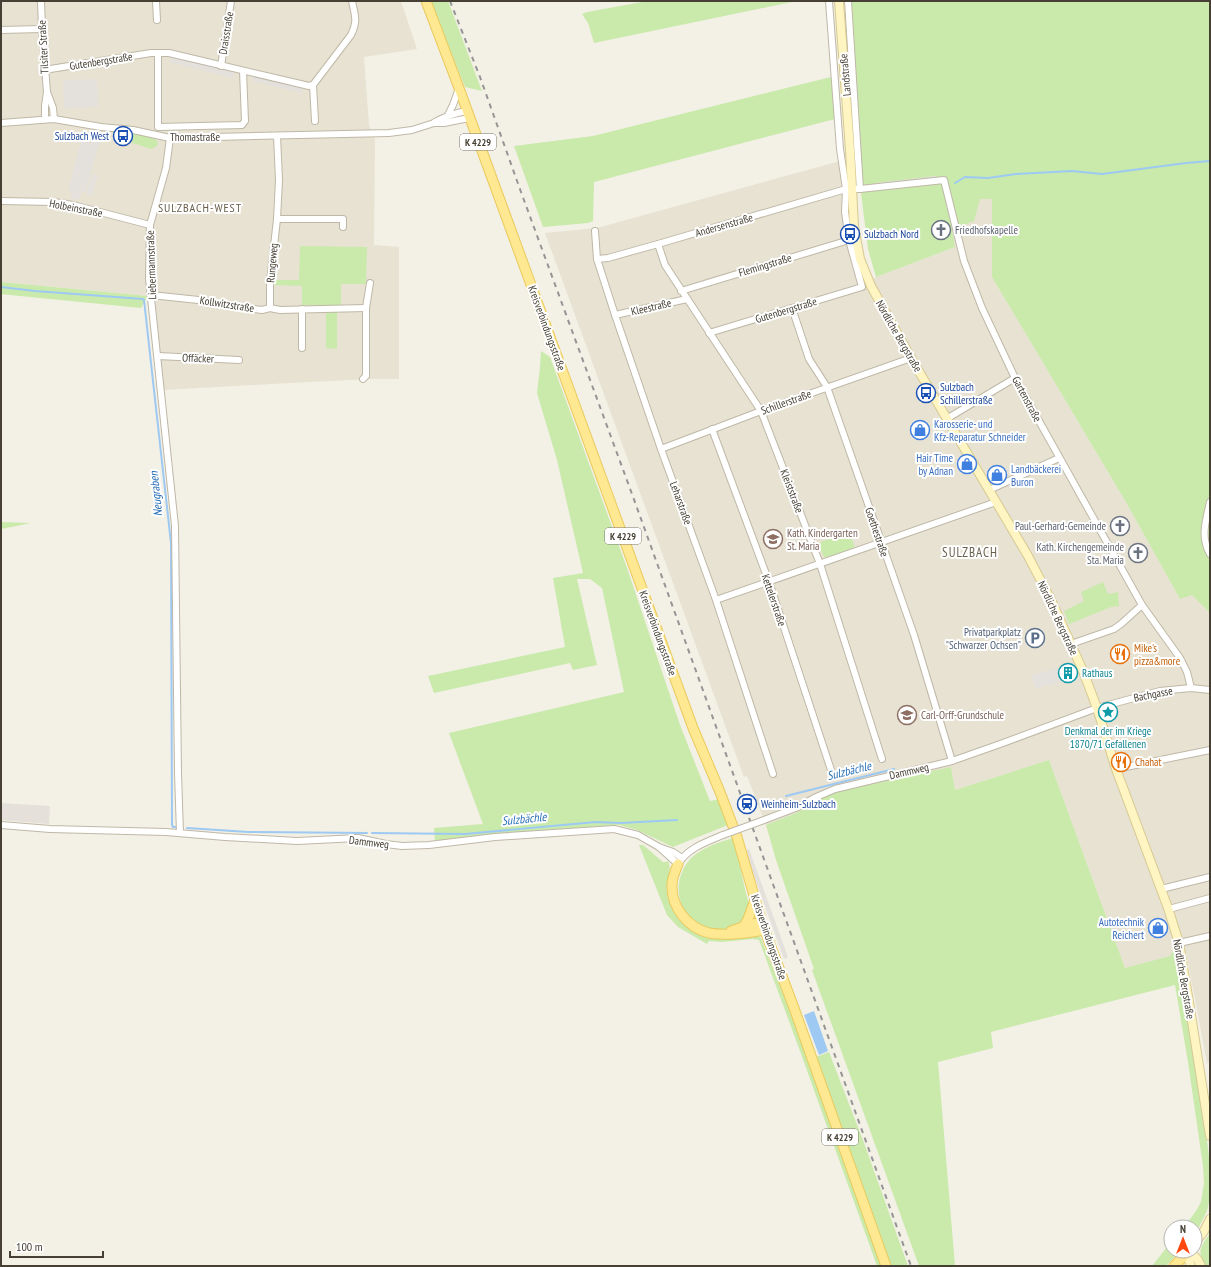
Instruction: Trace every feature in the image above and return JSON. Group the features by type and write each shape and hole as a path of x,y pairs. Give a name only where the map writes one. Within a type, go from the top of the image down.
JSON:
{"main road":[{"name":"Kreisverbindungsstraße","path":"426,1 690,720 737,837 763,926 794,1008 886,1266"},
{"name":"Landstraße","path":"839,1 850,150"},
{"name":"Nördliche Bergstraße","path":"850,150 855,230 860,259 871,286 911,358 948,418 1038,575 1071,644 1097,708 1116,769 1169,909 1179,943 1210,1136"},
{"path":"680,861 673,876 672,892 677,908 682,916 694,926 708,933 719,934 751,932 763,926"},
{"path":"744,926 755,900"},
{"path":"727,933 755,923 763,926"},
{"path":"1203,1232 1210,1219"}],"street":[{"name":"Tilsiter Straße","path":"41,1 46,92 45,119"},
{"path":"156,1 157,20"},
{"name":"Draisstraße","path":"221,66 231,1"},
{"path":"315,121 313,85 352,35 356,26 356,21 352,1"},
{"path":"829,1 840,149 853,189"},
{"path":"848,1 853,189 846,212 849,240"},
{"path":"1,30 42,29"},
{"path":"158,53 158,127 242,125 245,121 243,70"},
{"name":"Gutenbergstraße","path":"44,70 134,55 158,53 243,70 305,86 313,85"},
{"path":"448,115 459,88"},
{"name":"Tilsiter Straße","path":"46,92 53,108 54,119"},
{"path":"434,123 456,112 468,115"},
{"path":"434,123 444,123 468,115"},
{"name":"Thomastraße","path":"1,123 54,119 101,127 133,130 170,138 389,133 412,130 434,123"},
{"name":"Rungeweg","path":"270,308 279,180 277,136"},
{"name":"Liebermannstraße","path":"170,138 166,168 150,225 149,264 175,526 180,833"},
{"name":"Andersenstraße","path":"597,259 608,258 853,189 944,180"},
{"name":"Gartenstraße","path":"944,180 964,261 982,308 1015,378 1142,605 1180,658 1187,672 1191,688"},
{"name":"Holbeinstraße","path":"1,201 54,202 73,205 150,225"},
{"path":"277,219 343,219 343,227"},
{"name":"Leharstraße","path":"595,231 597,259 615,315 661,449 716,600 773,774"},
{"name":"Gutenbergstraße","path":"709,333 862,287 849,240"},
{"name":"Flemingstraße","path":"682,291 849,240"},
{"name":"Kleiststraße","path":"658,244 665,265 761,411 820,564 882,759"},
{"path":"364,379 366,376 366,308 370,283"},
{"name":"Kollwitzstraße","path":"151,295 208,301 215,304 262,310 270,308 280,310 366,308"},
{"name":"Kleestraße","path":"615,315 686,299"},
{"name":"Goethestraße","path":"792,308 809,359 827,387 914,635 952,761"},
{"path":"302,309 302,348"},
{"name":"Offäcker","path":"158,356 239,360"},
{"name":"Schillerstraße","path":"661,449 712,428 911,358"},
{"path":"948,418 1015,378"},
{"name":"Kettelerstraße","path":"712,428 769,582 832,773"},
{"path":"989,490 1060,458"},
{"path":"716,600 996,502"},
{"path":"1210,502 1204,538 1206,547 1210,554"},
{"path":"1071,644 1114,629 1142,605"},
{"name":"Bachgasse","path":"1097,708 1160,691 1191,688 1210,690"},
{"name":"Dammweg","path":"1,825 50,829 180,833 297,841 358,838 402,846 429,845 495,836 610,829 630,832 646,839 680,861 698,846 798,807 835,789 952,761 1097,708"},
{"path":"1116,769 1210,750"},
{"path":"1161,889 1210,877"},
{"path":"1169,909 1210,898"},
{"path":"1179,943 1210,936"}],"shaded area":[{"path":"1,1 401,1 417,49 364,57 369,125 375,139 374,245 399,247 399,379 369,379 163,390 148,296 1,282"},
{"path":"171,56 234,72 233,78 170,62"},
{"path":"253,76 303,88 302,93 252,81"},
{"path":"97,79 98,107 64,108 63,80"},
{"path":"82,136 100,141 85,192 81,192 79,200 70,198 72,192 68,191"},
{"path":"840,161 868,282 876,277 955,247 952,229 980,199 992,199 992,277 1127,504 1180,599 1192,594 1210,613 1210,1062 1207,1063 1186,952 1125,968 1049,760 955,790 951,768 831,793 796,813 766,825 747,776 744,777 545,233 597,228"},
{"path":"92,174 98,175 92,196 86,194"},
{"path":"936,176 936,179 875,186 875,183"},
{"path":"1058,668 1061,682 1035,689 1031,675"},
{"path":"1,803 50,806 49,824 1,820"},
{"path":"749,849 788,957 784,959 745,851"}],"green space":[{"path":"431,1 448,1 482,91 465,87"},
{"path":"648,1 797,1 594,43 588,23 582,14"},
{"path":"845,1 1210,1 1210,613 1192,595 1180,599 1127,504 992,277 992,199 980,199 974,221 952,229 955,247 876,277 868,249 861,193"},
{"path":"831,77 835,119 594,182 593,221 588,223 543,227 514,146 593,136"},
{"path":"109,130 135,133 155,139 158,143 157,146 151,149 124,139"},
{"path":"300,246 367,247 366,284 341,284 341,306 302,305 302,286 274,285 274,280 299,280"},
{"path":"1,282 148,296 141,308 1,294"},
{"path":"326,312 337,312 337,349 326,348"},
{"path":"541,351 550,357 627,568 680,725 710,801 720,799 728,825 673,847 637,830 619,825 531,831 435,842 434,828 483,824 449,733 624,692 602,588 590,579 577,579 597,665 573,670 570,663 434,693 428,676 565,647 553,578 583,573 557,460 537,393"},
{"path":"1,522 31,523 1,529"},
{"path":"849,532 855,548 827,558 824,557 818,543"},
{"path":"1103,582 1108,594 1118,592 1119,606 1111,607 1069,624 1064,611 1084,601 1081,592"},
{"path":"1049,760 1125,968 1170,956 1175,947 1210,1164 1210,1198 1207,1211 1203,1219 1190,1219 1201,1202 1204,1183 1203,1166 1175,985 991,1032 993,1048 938,1062 955,1266 919,1266 812,970 814,969 776,860 766,825 796,813 831,793 951,767 955,790"},
{"path":"733,838 749,907 746,916 733,927 725,930 716,930 700,924 692,919 686,912 680,898 680,877 686,864 700,851 709,846"},
{"path":"639,845 643,845 663,862 668,861 670,869 667,894 669,902 680,920 691,929 704,935 720,939 753,935 757,935 761,938 805,1050 881,1266 877,1266 759,940 753,939 722,942 709,941 707,944 678,927 667,915"},
{"path":"829,1052 864,1143 908,1266 889,1266 816,1057"},
{"path":"1210,1233 1210,1266 1206,1266 1202,1259 1204,1242"},
{"path":"1163,1252 1163,1259 1172,1259 1166,1266 1152,1266"}],"water":[{"path":"814,1011 828,1051 819,1055 804,1015"}],"waterway":[{"path":"955,183 965,177 988,178 1016,174 1072,171 1102,174 1210,161"},
{"name":"Neugraben","path":"1,287 144,300 171,543 172,825 173,827 176,827"},
{"name":"Sulzbächle","path":"786,796 894,769"},
{"name":"Sulzbächle","path":"372,833 465,834 596,822 621,823 677,820"},
{"name":"Sulzbächle","path":"187,828 248,832 367,833"}],"railway":[{"path":"450,1 480,77 632,494 911,1266"}],"place":[{"name":"Sulzbach West","path":"123,136"},
{"name":"Friedhofskapelle","path":"941,230"},
{"name":"Sulzbach Nord","path":"850,234"},
{"name":"Sulzbach Schillerstraße","path":"926,393"},
{"name":"Karosserie- und Kfz-Reparatur Schneider","path":"920,430"},
{"name":"Hair Time by Adnan","path":"967,464"},
{"name":"Landbäckerei Buron","path":"997,475"},
{"name":"Paul-Gerhard-Gemeinde","path":"1120,526"},
{"name":"Kath. Kindergarten St. Maria","path":"773,539"},
{"name":"Kath. Kirchengemeinde Sta. Maria","path":"1138,553"},
{"name":"Privatparkplatz \"Schwarzer Ochsen\"","path":"1035,638"},
{"name":"Mike's pizza&more","path":"1120,654"},
{"name":"Rathaus","path":"1068,673"},
{"name":"Denkmal der im Kriege 1870/71 Gefallenen","path":"1108,712"},
{"name":"Carl-Orff-Grundschule","path":"907,715"},
{"name":"Chahat","path":"1121,762"},
{"name":"Weinheim-Sulzbach","path":"747,804"},
{"name":"Autotechnik Reichert","path":"1158,928"}],"district":[{"name":"SULZBACH-WEST","path":"200,208"},
{"name":"SULZBACH","path":"970,552"}]}
